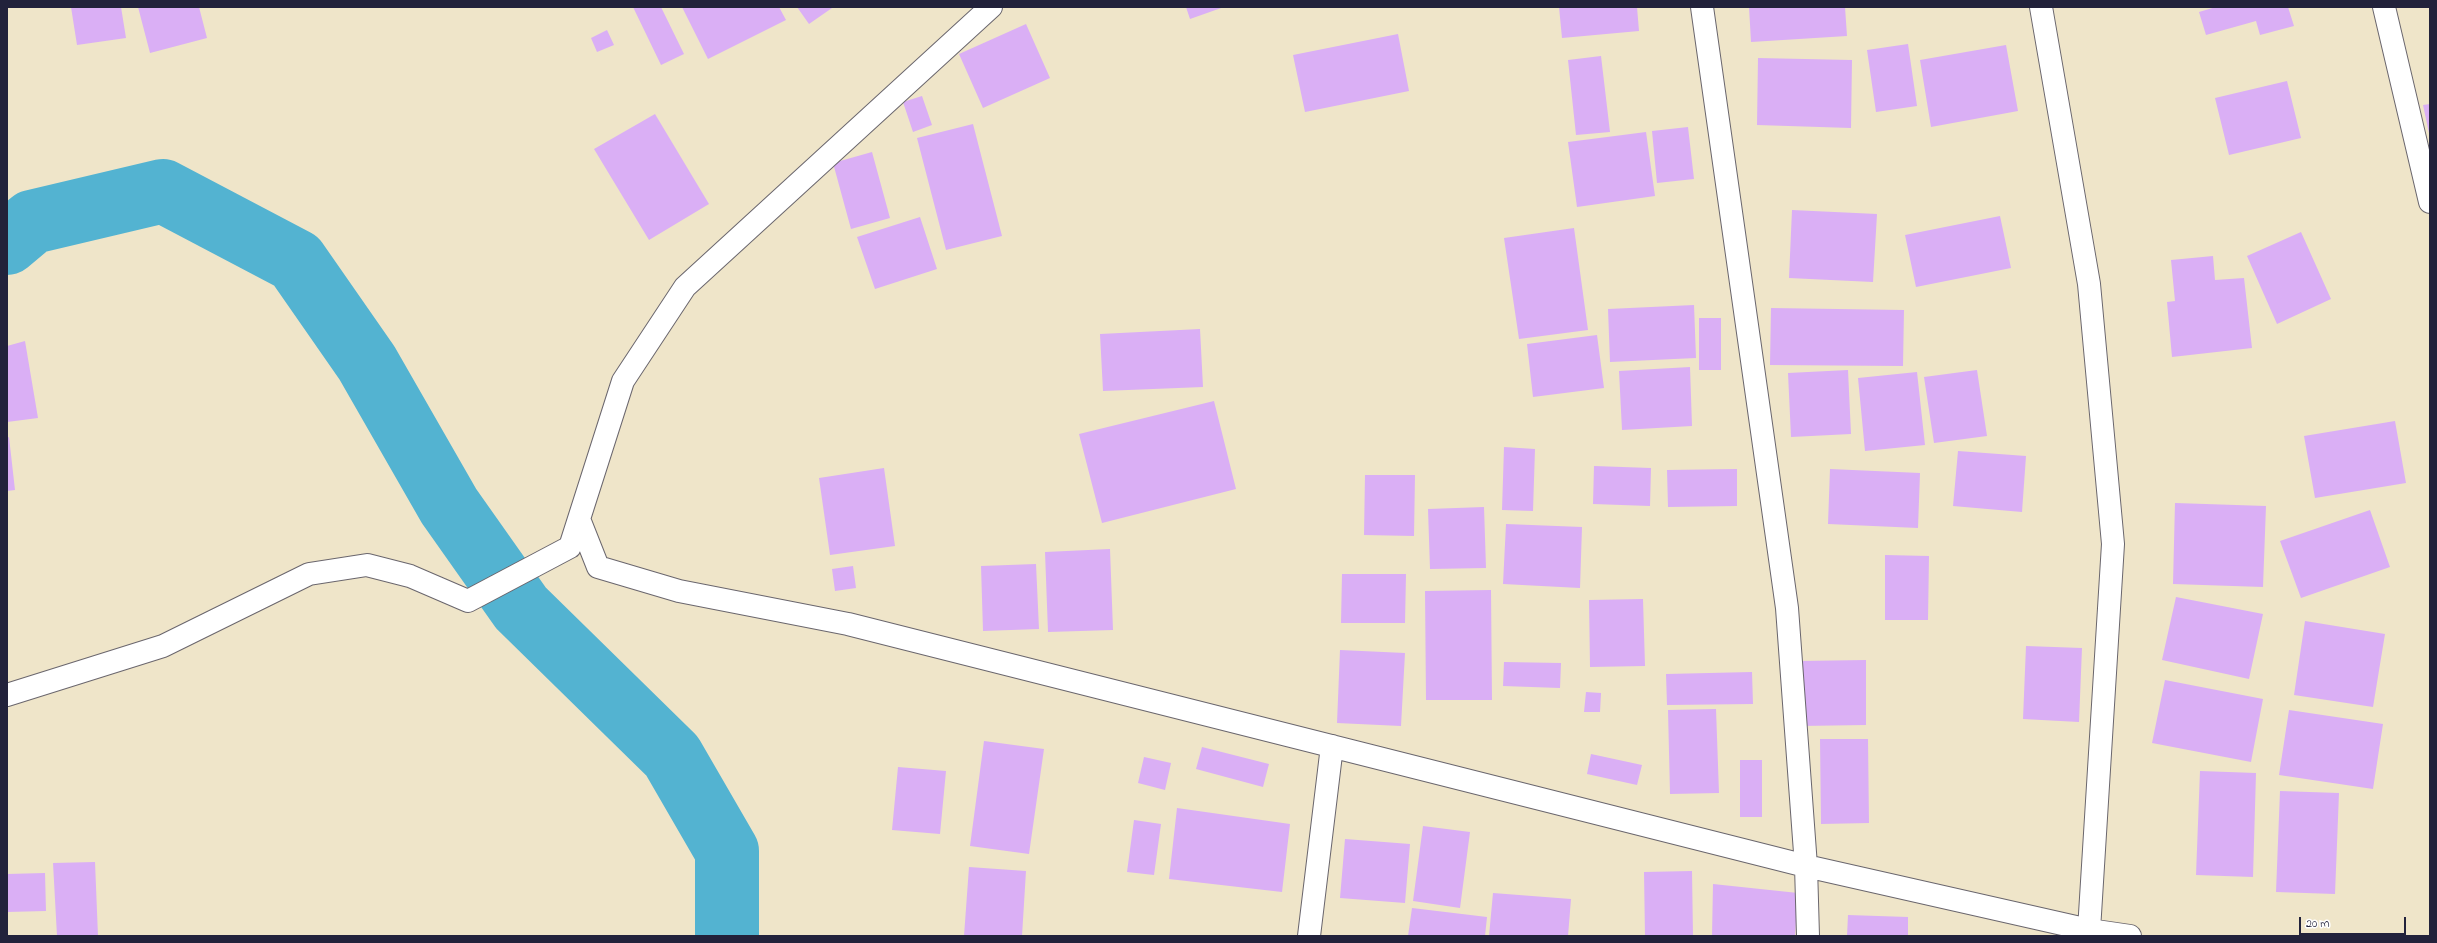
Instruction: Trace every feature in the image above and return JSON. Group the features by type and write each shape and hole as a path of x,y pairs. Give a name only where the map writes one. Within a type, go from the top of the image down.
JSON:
{"street":[{"path":"7,694 164,646 309,574 367,565 410,576 468,601 570,546 623,381 685,287 991,7"},
{"path":"1702,7 1787,608 1806,866 1808,936"},
{"path":"2041,7 2089,284 2113,544 2089,930"},
{"path":"2384,7 2430,202"},
{"path":"579,519 598,567 679,591 848,624 1806,866 2089,930 2130,936"},
{"path":"1309,936 1332,746"}],"building":[{"path":"71,7 121,7 126,38 77,45"},
{"path":"138,7 199,7 207,38 150,53"},
{"path":"633,7 661,7 684,54 661,65"},
{"path":"682,7 779,7 786,20 708,59"},
{"path":"797,7 831,7 832,8 809,24"},
{"path":"1186,7 1224,7 1190,19"},
{"path":"1559,7 1637,7 1639,31 1562,38"},
{"path":"1749,7 1845,7 1847,36 1751,42"},
{"path":"2216,7 2288,7 2294,26 2260,35 2256,21 2206,35 2199,12"},
{"path":"1026,24 1050,78 983,108 959,54"},
{"path":"607,30 614,45 597,52 591,38"},
{"path":"1398,34 1409,91 1305,112 1293,55"},
{"path":"1908,44 1917,106 1876,112 1867,50"},
{"path":"2006,45 2018,111 1931,127 1920,60"},
{"path":"1601,56 1610,132 1576,135 1568,60"},
{"path":"1758,58 1852,60 1851,128 1757,125"},
{"path":"2287,81 2301,138 2229,155 2215,98"},
{"path":"922,96 932,125 913,132 903,102"},
{"path":"2430,104 2430,133 2429,133 2423,105"},
{"path":"655,114 709,204 649,240 594,149"},
{"path":"973,124 1002,236 946,250 917,138"},
{"path":"1688,127 1694,179 1657,183 1652,131"},
{"path":"1646,132 1655,196 1577,207 1568,142"},
{"path":"872,152 890,218 851,229 833,163"},
{"path":"1792,210 1877,214 1873,282 1789,278"},
{"path":"2000,216 2011,268 1916,287 1905,235"},
{"path":"920,217 937,269 875,289 857,237"},
{"path":"1574,228 1588,330 1519,339 1504,238"},
{"path":"2301,232 2331,299 2277,324 2247,256"},
{"path":"2213,256 2215,280 2244,278 2252,348 2172,357 2167,302 2175,301 2171,260"},
{"path":"1694,305 1696,358 1610,362 1608,309"},
{"path":"1771,308 1904,310 1903,366 1770,365"},
{"path":"1699,318 1721,318 1721,370 1699,370"},
{"path":"1200,329 1203,387 1103,391 1100,334"},
{"path":"1597,335 1604,388 1533,397 1527,344"},
{"path":"25,341 38,418 7,422 7,346"},
{"path":"1690,367 1692,426 1622,430 1619,371"},
{"path":"1848,370 1851,434 1791,437 1788,373"},
{"path":"1977,370 1987,436 1934,443 1924,377"},
{"path":"1917,372 1925,445 1865,451 1858,378"},
{"path":"1214,401 1236,489 1102,523 1079,434"},
{"path":"2395,421 2406,483 2315,498 2304,436"},
{"path":"9,437 15,490 7,491 7,438"},
{"path":"1504,447 1535,449 1533,511 1502,510"},
{"path":"1958,451 2026,456 2022,512 1953,506"},
{"path":"1594,466 1651,468 1650,506 1593,504"},
{"path":"884,468 895,546 830,555 819,478"},
{"path":"1737,469 1737,506 1668,507 1667,470"},
{"path":"1830,469 1920,473 1918,528 1828,524"},
{"path":"1365,475 1415,475 1414,536 1364,535"},
{"path":"2175,503 2266,506 2263,587 2173,584"},
{"path":"1484,507 1486,568 1430,569 1428,509"},
{"path":"2370,510 2390,567 2301,598 2280,541"},
{"path":"1506,524 1582,527 1580,588 1503,584"},
{"path":"1110,549 1113,630 1048,632 1045,552"},
{"path":"1885,555 1929,556 1928,620 1885,620"},
{"path":"1036,564 1039,629 983,631 981,566"},
{"path":"853,566 856,588 835,591 832,569"},
{"path":"1342,574 1406,574 1405,623 1341,623"},
{"path":"1491,590 1492,700 1426,700 1425,591"},
{"path":"2176,597 2263,614 2249,679 2162,660"},
{"path":"1643,599 1645,666 1590,667 1589,600"},
{"path":"2305,621 2385,634 2373,707 2294,695"},
{"path":"2026,646 2082,648 2079,722 2023,719"},
{"path":"1340,650 1405,653 1401,726 1337,723"},
{"path":"1866,660 1866,725 1800,726 1799,661"},
{"path":"1504,662 1561,663 1560,688 1503,686"},
{"path":"1752,672 1753,704 1667,705 1666,674"},
{"path":"2165,680 2263,699 2251,762 2152,743"},
{"path":"1586,692 1601,693 1600,712 1584,712"},
{"path":"1716,709 1719,793 1670,794 1668,710"},
{"path":"2289,710 2383,724 2373,789 2279,775"},
{"path":"1820,739 1868,739 1869,823 1821,824"},
{"path":"984,741 1044,749 1029,854 970,846"},
{"path":"1202,747 1269,764 1263,787 1196,769"},
{"path":"1591,754 1642,765 1637,785 1587,774"},
{"path":"1144,757 1171,763 1165,790 1138,783"},
{"path":"1740,760 1762,760 1762,817 1740,817"},
{"path":"898,767 946,771 940,834 892,830"},
{"path":"2200,771 2256,773 2253,877 2196,875"},
{"path":"2280,791 2339,793 2335,894 2276,892"},
{"path":"1177,808 1290,824 1282,892 1169,879"},
{"path":"1134,820 1161,824 1154,875 1127,872"},
{"path":"1423,826 1470,832 1460,908 1413,901"},
{"path":"1345,839 1410,844 1405,903 1340,898"},
{"path":"95,862 98,936 57,936 53,863"},
{"path":"969,867 1026,871 1022,936 964,936"},
{"path":"1692,871 1693,936 1645,936 1644,872"},
{"path":"45,873 46,911 7,912 7,874"},
{"path":"1713,884 1798,893 1795,936 1712,936"},
{"path":"1493,893 1571,899 1568,936 1489,936"},
{"path":"1412,908 1487,917 1485,936 1408,936"},
{"path":"1848,915 1908,917 1908,936 1847,936"}],"waterway":[{"path":"7,243 32,222 163,191 296,261 367,363 449,506 521,608 672,756 727,851 727,936"}]}
